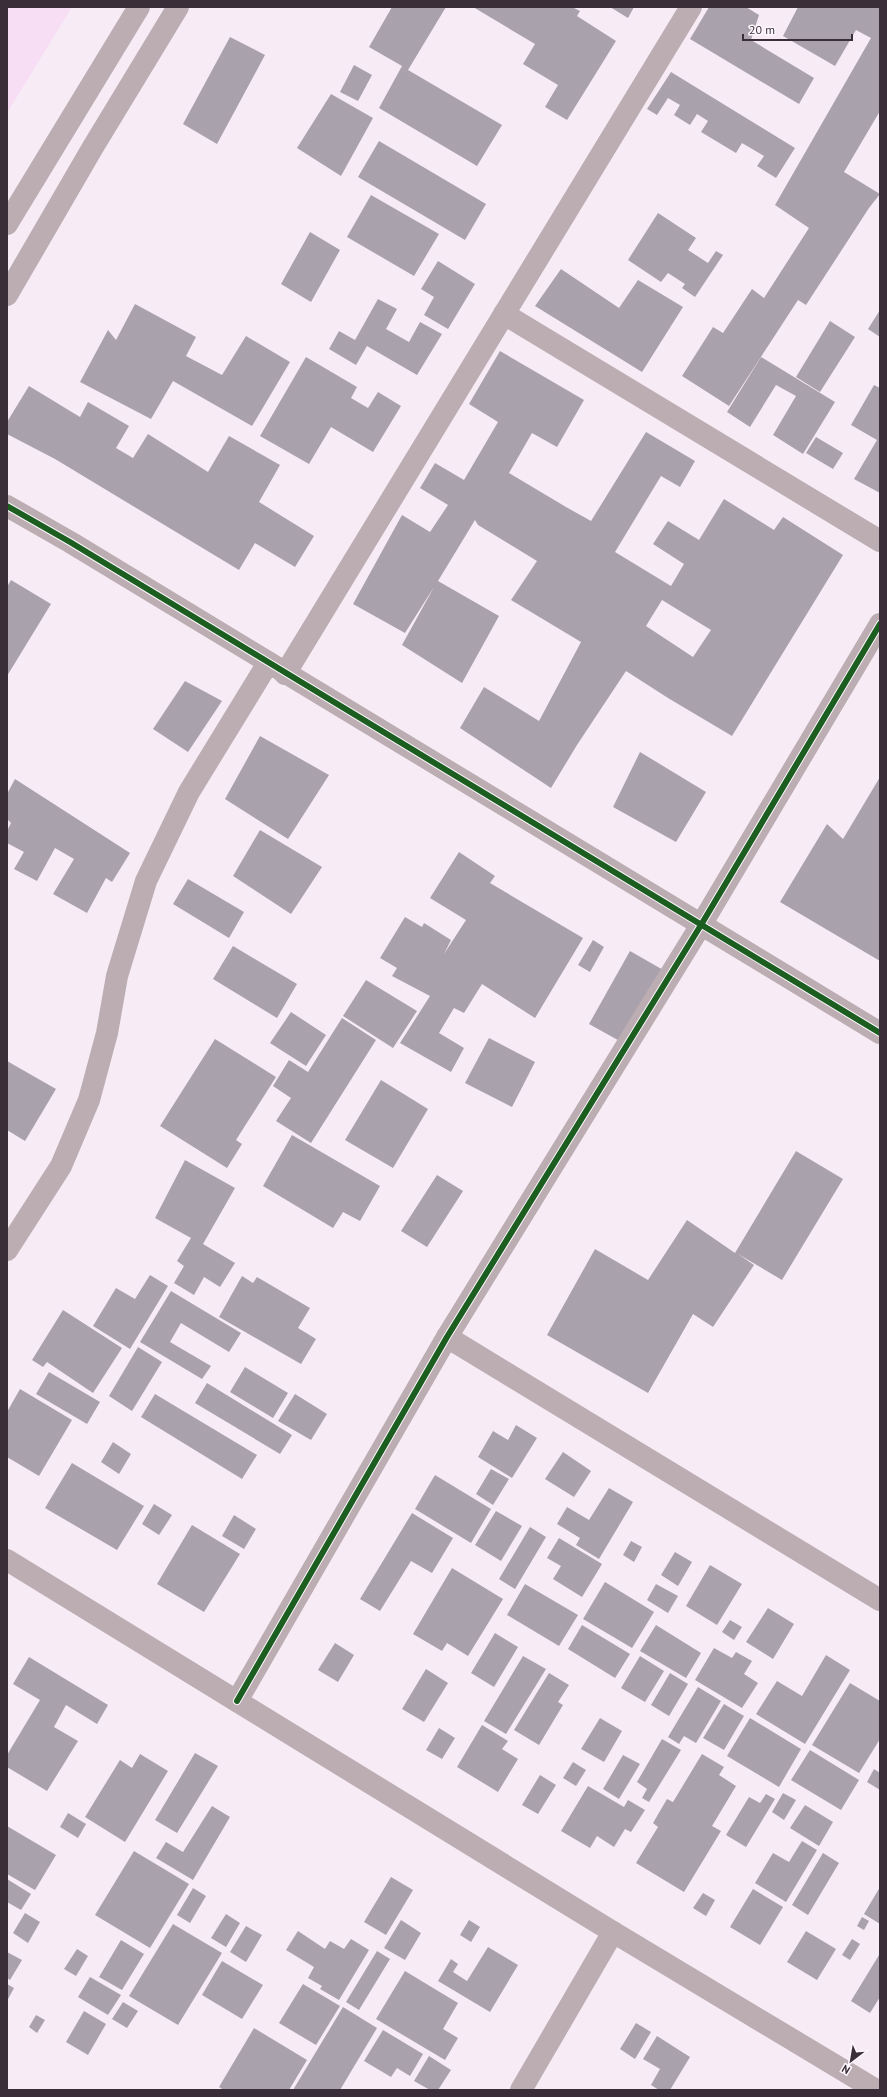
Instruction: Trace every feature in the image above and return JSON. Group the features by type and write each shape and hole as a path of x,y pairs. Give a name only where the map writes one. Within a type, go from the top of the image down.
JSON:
{"street":[{"path":"7,224 139,7"},
{"path":"7,295 93,147 178,7"},
{"path":"7,1250 61,1166 89,1100 107,1033 117,976 146,881 190,792 276,668 504,314 691,7"},
{"path":"504,314 880,541"},
{"path":"7,506 70,542 880,1033"},
{"path":"237,1701 446,1337 701,925 880,624"},
{"path":"446,1337 880,1600"},
{"path":"7,1560 613,1932 876,2090"},
{"path":"521,2090 613,1932"}],"shaded area":[{"path":"7,7 72,7 7,113"}],"building":[{"path":"392,7 446,7 408,70 502,125 477,166 379,108 402,66 369,47"},
{"path":"473,7 572,7 580,11 577,16 616,41 567,120 545,107 558,85 523,64 535,44"},
{"path":"610,7 634,7 628,18"},
{"path":"709,7 746,7 759,15 751,40 814,78 799,104 690,39"},
{"path":"798,7 880,7 880,111 844,172 880,194 869,208 806,305 798,300 729,406 682,376 713,327 723,333 752,289 764,298 809,228 775,205 871,38 856,30 835,66 783,36"},
{"path":"230,37 265,55 217,144 183,124"},
{"path":"354,65 372,75 358,101 340,92"},
{"path":"671,72 795,148 776,178 757,166 764,156 742,143 736,153 701,132 708,121 697,114 690,125 674,115 680,105 668,98 657,115 647,109"},
{"path":"331,94 373,118 341,176 297,148"},
{"path":"379,141 486,204 465,240 358,177"},
{"path":"371,195 439,234 414,276 347,237"},
{"path":"658,213 696,238 688,250 708,263 716,251 723,255 695,297 682,288 685,284 668,273 661,282 628,260"},
{"path":"310,232 340,250 311,302 281,284"},
{"path":"438,261 475,284 448,329 424,315 434,297 421,289"},
{"path":"561,269 619,308 638,280 683,307 642,372 535,306"},
{"path":"378,299 397,309 386,329 409,342 420,322 442,334 417,375 367,346 356,365 329,349 339,331 355,340"},
{"path":"135,304 196,337 186,356 222,375 246,336 290,362 252,426 173,381 151,419 80,382 108,330 116,340"},
{"path":"880,310 880,337 868,329"},
{"path":"830,321 855,337 820,392 796,377"},
{"path":"500,351 584,400 557,447 532,433 509,473 591,521 646,432 695,461 680,487 661,476 615,552 671,586 684,564 653,544 668,521 699,540 724,499 774,530 783,517 843,555 732,736 626,671 577,745 551,788 460,728 484,687 539,721 581,642 511,600 537,561 478,525 475,520 438,581 499,616 462,683 402,645 434,587 405,633 353,604 402,515 430,532 448,505 420,488 435,463 464,480 498,422 469,404","holes":["662,600 711,630 693,657 646,626"]},
{"path":"306,357 357,387 351,398 368,408 378,392 401,406 373,452 331,427 309,464 260,436"},
{"path":"761,357 835,402 803,454 773,435 796,396 776,385 750,427 727,412"},
{"path":"874,385 880,388 880,493 854,479 877,440 851,425"},
{"path":"29,386 80,417 88,402 129,426 116,448 133,458 148,434 208,472 229,436 280,465 259,502 314,536 295,567 255,543 239,570 55,459 7,434 7,422"},
{"path":"816,437 843,453 833,469 806,453"},
{"path":"11,580 51,604 7,676 7,587"},
{"path":"185,681 222,701 188,752 153,729"},
{"path":"260,736 329,775 288,839 225,799"},
{"path":"640,752 706,792 676,842 613,807"},
{"path":"880,777 880,961 780,902 827,824 843,839"},
{"path":"15,779 130,853 112,882 106,878 87,913 53,894 74,859 55,848 37,881 14,869 24,852 7,843 7,831 11,823 7,819 7,794"},
{"path":"260,830 322,867 291,914 233,876"},
{"path":"459,852 495,876 490,883 583,938 535,1018 482,984 464,1013 454,1008 439,1033 464,1048 451,1072 400,1043 430,996 392,976 397,968 380,958 405,917 422,927 424,923 451,940 444,954 466,920 430,898"},
{"path":"188,879 244,912 229,938 173,904"},
{"path":"593,940 604,947 590,972 578,965"},
{"path":"233,946 297,984 277,1018 213,979"},
{"path":"630,951 665,971 625,1044 589,1024"},
{"path":"366,980 417,1011 393,1048 343,1016"},
{"path":"291,1012 326,1035 306,1066 270,1043"},
{"path":"342,1018 376,1040 311,1143 276,1121 291,1098 273,1086 289,1060 308,1072"},
{"path":"489,1038 535,1062 512,1107 465,1083"},
{"path":"215,1039 276,1077 236,1140 242,1144 227,1168 160,1126"},
{"path":"7,1061 56,1089 25,1141 7,1130"},
{"path":"381,1080 428,1109 393,1168 345,1140"},
{"path":"292,1135 380,1186 360,1221 343,1212 333,1228 263,1186"},
{"path":"796,1151 843,1179 782,1280 738,1254 754,1265 713,1327 693,1314 648,1393 547,1335 595,1249 648,1280 687,1220 735,1253"},
{"path":"185,1160 235,1188 203,1244 235,1263 220,1287 204,1277 194,1295 174,1283 184,1266 177,1261 191,1238 155,1218"},
{"path":"437,1175 463,1191 427,1247 401,1231"},
{"path":"150,1275 168,1286 130,1349 93,1326 116,1288 135,1299"},
{"path":"242,1276 253,1283 257,1277 310,1308 298,1328 316,1339 301,1364 219,1317"},
{"path":"171,1291 241,1333 229,1352 181,1323 170,1342 211,1366 202,1379 140,1342"},
{"path":"63,1310 122,1348 93,1393 47,1362 43,1367 32,1360"},
{"path":"138,1347 162,1362 132,1411 109,1396"},
{"path":"245,1367 288,1393 273,1418 230,1392"},
{"path":"49,1372 100,1402 87,1424 36,1394"},
{"path":"207,1383 292,1435 280,1454 195,1403"},
{"path":"20,1389 72,1420 39,1476 7,1457 7,1412"},
{"path":"155,1394 257,1455 242,1479 141,1417"},
{"path":"295,1394 327,1414 311,1440 278,1421"},
{"path":"516,1425 537,1438 512,1478 478,1457 493,1431 508,1440"},
{"path":"113,1442 131,1454 119,1474 101,1462"},
{"path":"563,1452 591,1471 574,1497 545,1479"},
{"path":"72,1463 144,1506 117,1550 45,1508"},
{"path":"491,1469 509,1479 493,1505 476,1494"},
{"path":"435,1475 491,1509 471,1543 415,1509"},
{"path":"609,1488 633,1502 599,1559 576,1545 580,1538 557,1524 567,1507 589,1520"},
{"path":"154,1504 172,1515 159,1535 142,1524"},
{"path":"496,1511 522,1526 501,1561 475,1545"},
{"path":"412,1513 453,1538 432,1573 411,1561 380,1611 360,1599"},
{"path":"234,1515 256,1529 244,1549 222,1536"},
{"path":"192,1525 240,1554 204,1612 157,1584"},
{"path":"530,1527 546,1537 515,1589 499,1579"},
{"path":"559,1538 602,1564 582,1597 553,1579 561,1566 547,1558"},
{"path":"631,1541 642,1547 634,1562 623,1555"},
{"path":"675,1552 692,1562 678,1586 661,1575"},
{"path":"710,1565 742,1584 717,1625 686,1606"},
{"path":"452,1568 503,1599 468,1656 447,1643 442,1651 413,1634"},
{"path":"605,1582 654,1612 632,1648 583,1619"},
{"path":"525,1584 578,1615 559,1646 507,1615"},
{"path":"656,1584 678,1596 668,1613 647,1600"},
{"path":"768,1608 794,1624 773,1659 746,1642"},
{"path":"730,1620 742,1627 734,1640 722,1632"},
{"path":"582,1625 630,1654 615,1678 568,1649"},
{"path":"656,1625 701,1653 686,1678 640,1651"},
{"path":"495,1633 518,1647 494,1687 471,1673"},
{"path":"335,1643 354,1655 338,1682 318,1670"},
{"path":"714,1648 732,1658 736,1652 752,1661 744,1674 758,1683 742,1708 695,1680"},
{"path":"826,1655 850,1670 805,1744 756,1714 777,1681 802,1696"},
{"path":"523,1656 546,1669 506,1734 484,1721"},
{"path":"640,1656 664,1671 645,1702 621,1688"},
{"path":"29,1657 108,1705 97,1724 66,1705 54,1727 78,1741 47,1791 7,1767 7,1755 40,1700 13,1684"},
{"path":"426,1669 448,1683 424,1722 402,1709"},
{"path":"549,1673 569,1685 558,1702 563,1705 539,1745 514,1730"},
{"path":"670,1673 688,1684 669,1716 651,1705"},
{"path":"850,1683 880,1701 880,1739 859,1773 812,1745"},
{"path":"698,1687 721,1701 696,1743 684,1736 679,1744 668,1737"},
{"path":"724,1704 744,1716 724,1750 703,1738"},
{"path":"600,1718 622,1731 604,1762 581,1749"},
{"path":"750,1718 801,1749 779,1787 727,1756"},
{"path":"482,1725 508,1741 502,1749 518,1759 498,1792 457,1767"},
{"path":"439,1728 455,1738 442,1759 426,1750"},
{"path":"662,1739 681,1750 649,1802 642,1798 647,1789 637,1782"},
{"path":"810,1750 859,1780 841,1810 791,1780"},
{"path":"195,1753 218,1766 177,1833 155,1820"},
{"path":"140,1754 168,1771 125,1842 85,1817 120,1760 132,1768"},
{"path":"702,1754 724,1767 719,1775 736,1786 712,1826 721,1831 684,1892 636,1863 658,1827 653,1823 667,1799 673,1802"},
{"path":"623,1755 640,1764 619,1799 603,1789"},
{"path":"573,1762 586,1770 576,1786 563,1778"},
{"path":"874,1769 880,1773 880,1790 867,1782"},
{"path":"540,1775 556,1785 538,1814 522,1805"},
{"path":"588,1786 624,1807 628,1800 645,1810 631,1832 625,1829 614,1847 597,1836 590,1848 561,1831"},
{"path":"783,1793 796,1800 784,1820 772,1812"},
{"path":"766,1794 775,1799 746,1847 726,1835 749,1797 760,1803"},
{"path":"805,1805 833,1822 819,1846 790,1828"},
{"path":"212,1806 230,1817 193,1880 156,1858 166,1842 183,1852"},
{"path":"68,1813 86,1824 78,1838 60,1827"},
{"path":"7,1826 56,1855 35,1890 7,1874"},
{"path":"802,1841 817,1850 786,1902 755,1883 773,1853 789,1862"},
{"path":"134,1851 189,1884 150,1948 95,1915"},
{"path":"823,1853 839,1863 808,1915 792,1905"},
{"path":"391,1877 413,1890 386,1935 364,1922"},
{"path":"7,1879 31,1894 21,1910 7,1902"},
{"path":"880,1887 880,1924 864,1914"},
{"path":"193,1888 206,1896 190,1923 177,1915"},
{"path":"753,1889 783,1907 760,1945 730,1927"},
{"path":"703,1893 715,1900 706,1916 693,1908"},
{"path":"25,1913 40,1922 28,1943 13,1933"},
{"path":"226,1914 240,1923 226,1947 211,1938"},
{"path":"862,1917 869,1921 864,1930 857,1926"},
{"path":"401,1920 421,1933 405,1960 384,1948"},
{"path":"469,1920 480,1927 471,1942 460,1935"},
{"path":"173,1924 222,1953 178,2025 129,1996"},
{"path":"246,1926 262,1935 246,1962 230,1952"},
{"path":"298,1931 325,1949 330,1941 344,1949 351,1939 369,1950 339,2000 320,1989 322,1986 308,1978 314,1967 286,1950"},
{"path":"806,1931 836,1949 817,1980 787,1962"},
{"path":"852,1939 860,1944 850,1960 842,1955"},
{"path":"121,1940 144,1954 122,1990 99,1977"},
{"path":"488,1947 518,1965 490,2012 438,1981 451,1959 458,1964 453,1972 467,1981"},
{"path":"77,1949 88,1956 76,1976 64,1969"},
{"path":"377,1951 390,1959 359,2010 346,2002"},
{"path":"7,1952 22,1960 10,1980 7,1978"},
{"path":"879,1955 880,1997 870,2013 851,2001"},
{"path":"222,1961 263,1985 242,2019 202,1995"},
{"path":"405,1971 458,2003 443,2029 458,2038 445,2060 376,2019"},
{"path":"90,1977 121,1995 108,2015 78,1997"},
{"path":"7,1984 14,1988 7,2001"},
{"path":"303,1984 340,2006 316,2045 279,2023"},
{"path":"123,2002 138,2011 127,2028 112,2019"},
{"path":"343,2007 377,2028 340,2090 293,2090"},
{"path":"84,2011 106,2024 88,2055 66,2042"},
{"path":"36,2015 45,2020 37,2033 29,2027"},
{"path":"636,2023 651,2032 635,2059 620,2049"},
{"path":"254,2028 307,2060 289,2090 224,2090 219,2087"},
{"path":"383,2030 423,2054 410,2076 397,2068 391,2077 364,2061"},
{"path":"657,2036 690,2057 670,2090 659,2090 651,2085 660,2069 643,2059"},
{"path":"429,2056 451,2070 438,2090 430,2090 414,2081"}],"cycle path":[{"path":"7,506 70,542 880,1033"},
{"path":"237,1701 447,1337 701,925 880,624"}]}
